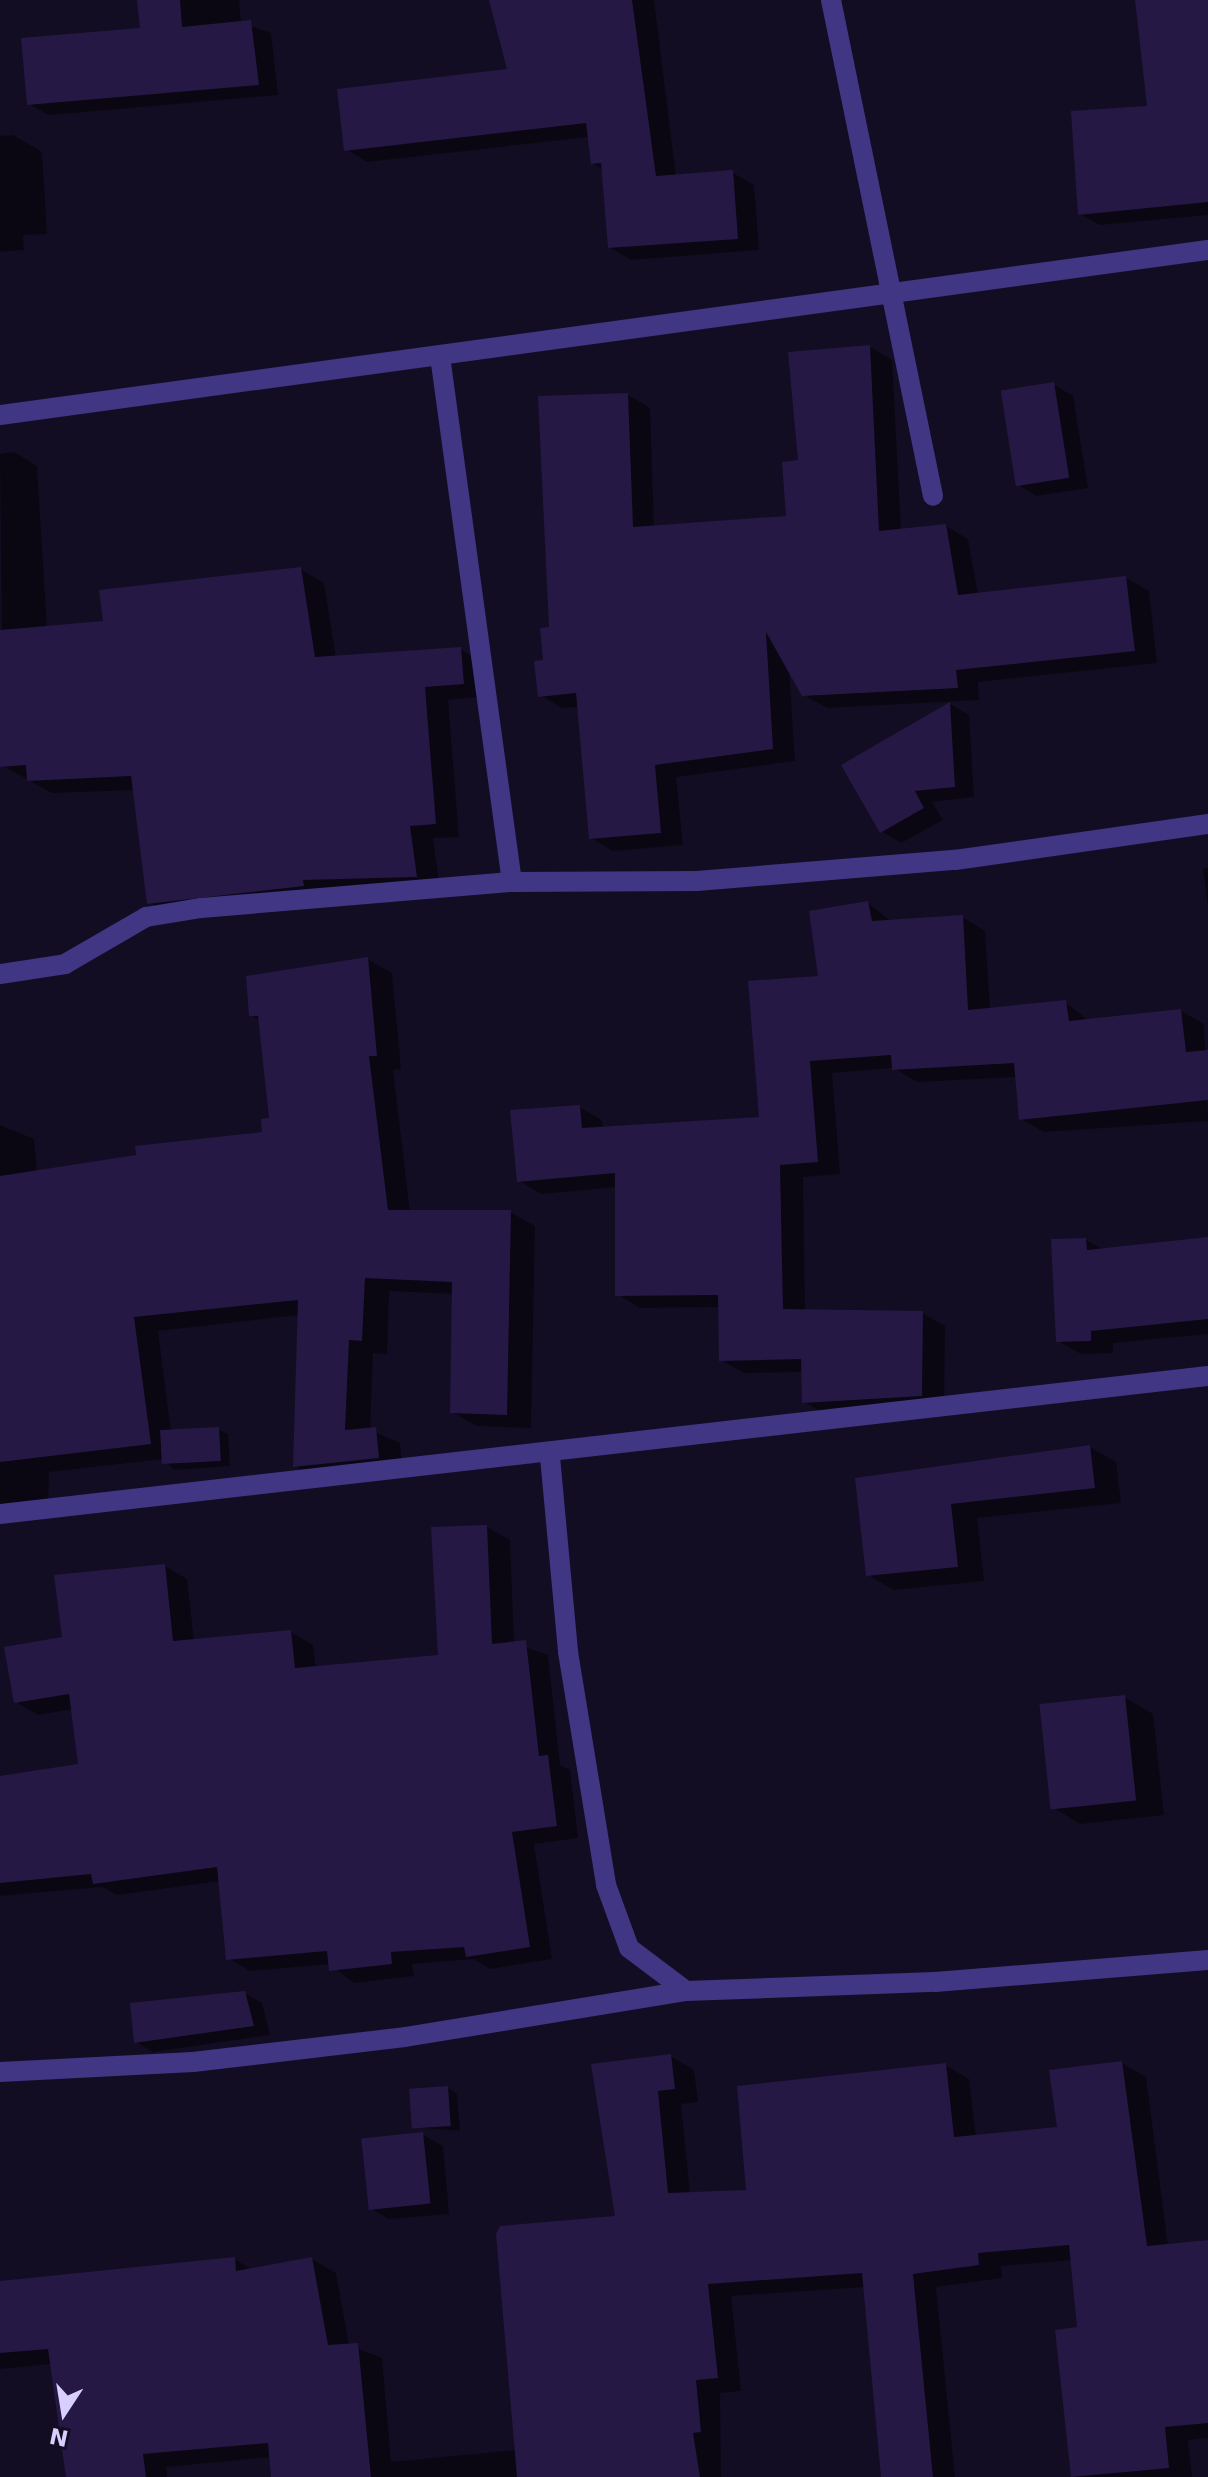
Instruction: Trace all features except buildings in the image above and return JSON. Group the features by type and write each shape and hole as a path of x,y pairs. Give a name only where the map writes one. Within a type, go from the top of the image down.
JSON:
{"street":[{"path":"831,0 933,496"},
{"path":"0,415 440,356 892,290 1208,250"},
{"path":"440,356 512,882"},
{"path":"0,974 65,964 146,917 512,882 697,881 955,860 1208,824"},
{"path":"0,1514 550,1457 777,1423 1208,1376"},
{"path":"550,1457 568,1652 606,1885 629,1948 686,1991"},
{"path":"0,2072 360,2042 686,1991 935,1982 1208,1960"}]}
